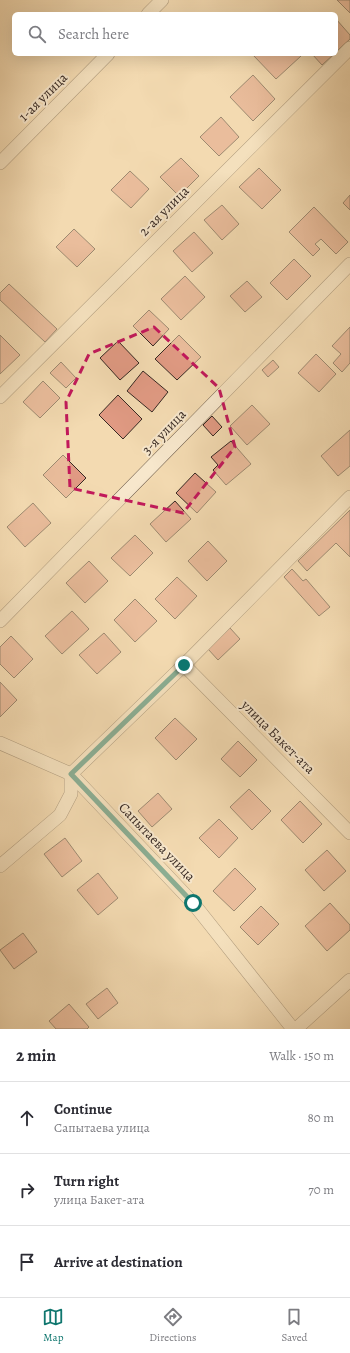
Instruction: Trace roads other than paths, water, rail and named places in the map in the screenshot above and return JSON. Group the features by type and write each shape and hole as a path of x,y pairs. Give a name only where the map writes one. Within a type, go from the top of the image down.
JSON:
{"street":[{"path":"150,12 162,0"},
{"name":"2-ая улица","path":"0,397 350,48"},
{"name":"1-ая улица","path":"0,163 106,56"},
{"name":"3-я улица","path":"0,621 350,264"},
{"path":"0,866 60,815 71,794 71,774 184,665 350,497"},
{"name":"улица Бакет-ата","path":"184,665 350,833"},
{"path":"0,743 71,774"},
{"name":"Сапытаева улица","path":"71,774 193,903 293,1029"},
{"path":"296,1029 350,980"}]}
